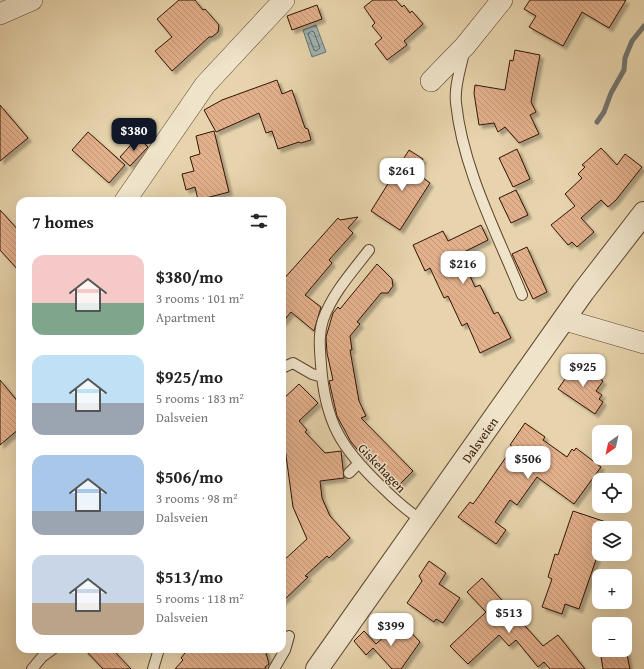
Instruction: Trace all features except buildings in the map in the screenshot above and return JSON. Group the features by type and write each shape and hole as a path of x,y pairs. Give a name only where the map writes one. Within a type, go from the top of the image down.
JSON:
{"street":[{"path":"0,14 32,0"},
{"path":"128,197 205,85 284,0"},
{"path":"431,81 465,46 502,0"},
{"name":"Dalsveien","path":"317,669 565,320 644,213"},
{"path":"565,320 644,343"}],"lane":[{"path":"465,46 456,91 456,102 464,144 473,178 522,295"},
{"name":"Giskehagen","path":"369,250 333,299 324,319 320,340 322,377 328,405 337,432 343,444 358,464 401,505 423,521"},
{"path":"286,366 293,362 302,369 322,377"},
{"path":"349,473 358,464"},
{"path":"286,646 289,636"},
{"path":"32,669 48,653"},
{"path":"153,669 158,653"},
{"path":"274,669 283,653"}],"water":[{"path":"316,25 326,52 312,57 303,30"}],"waterway":[{"path":"597,122 604,112 611,93 624,70 625,58 632,41 644,26"}]}
